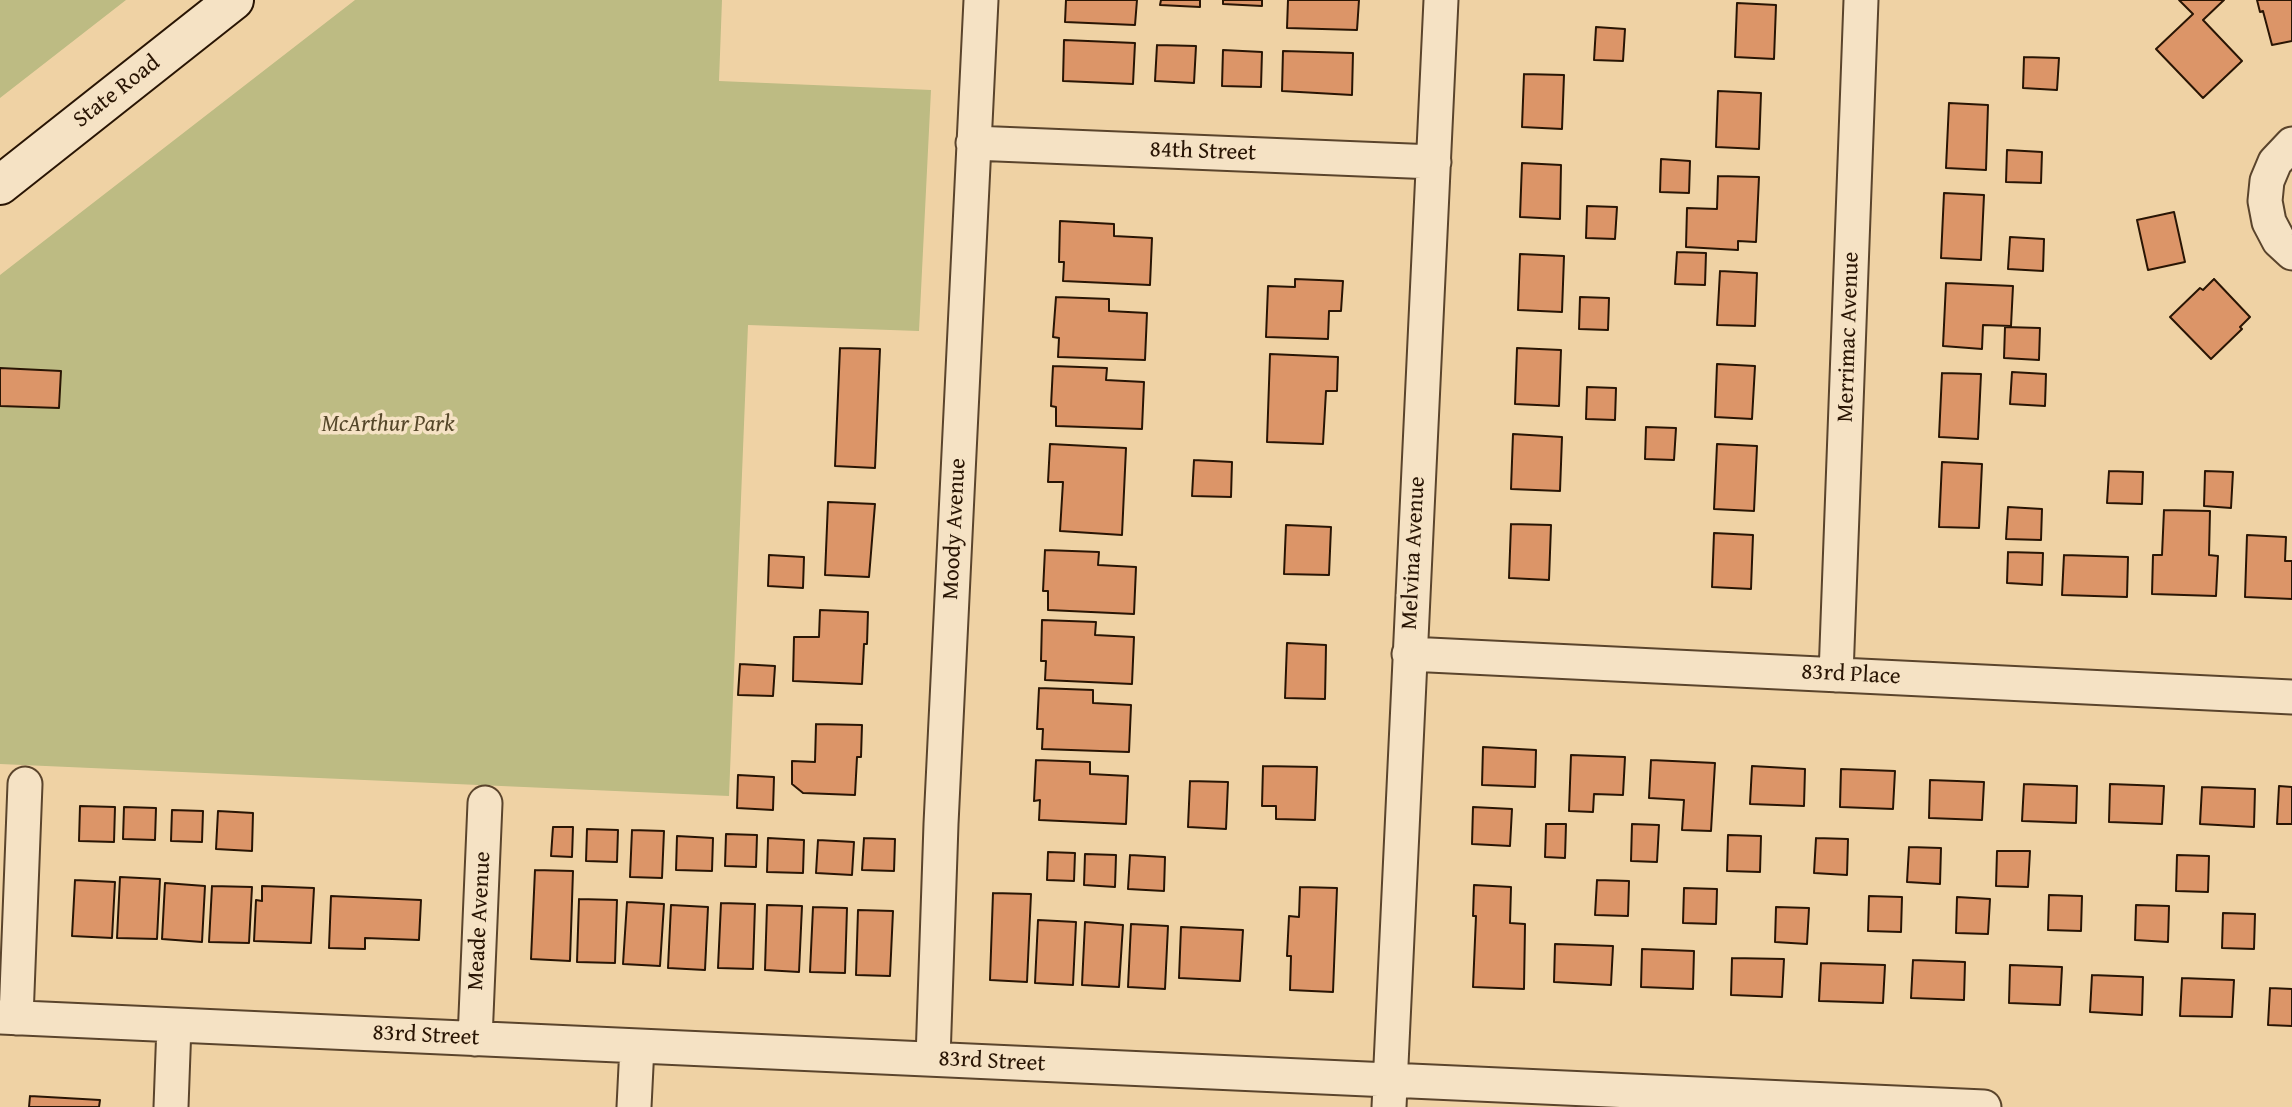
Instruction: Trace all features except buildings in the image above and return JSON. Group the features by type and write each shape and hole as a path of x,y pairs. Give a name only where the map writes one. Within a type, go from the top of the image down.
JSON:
{"street":[{"name":"State Road","path":"0,185 234,0"},
{"name":"Moody Avenue","path":"933,1059 981,0"},
{"name":"Melvina Avenue","path":"1390,1093 1441,0"},
{"name":"Merrimac Avenue","path":"1836,675 1861,0"},
{"name":"84th Street","path":"973,143 1434,162"},
{"path":"2292,144 2275,162 2267,181 2265,201 2269,222 2279,241 2292,253"},
{"name":"83rd Place","path":"1409,654 2292,696"},
{"path":"8,1017 25,784"},
{"name":"Meade Avenue","path":"475,1038 485,803"},
{"name":"83rd Street","path":"8,1017 933,1059 1390,1093 1984,1107"},
{"path":"171,1107 174,1025"},
{"path":"634,1107 637,1046"}],"green space":[{"path":"0,0 126,0 0,98"},
{"name":"McArthur Park","path":"355,0 722,0 719,81 931,90 919,331 748,325 729,796 0,764 0,275"}]}
